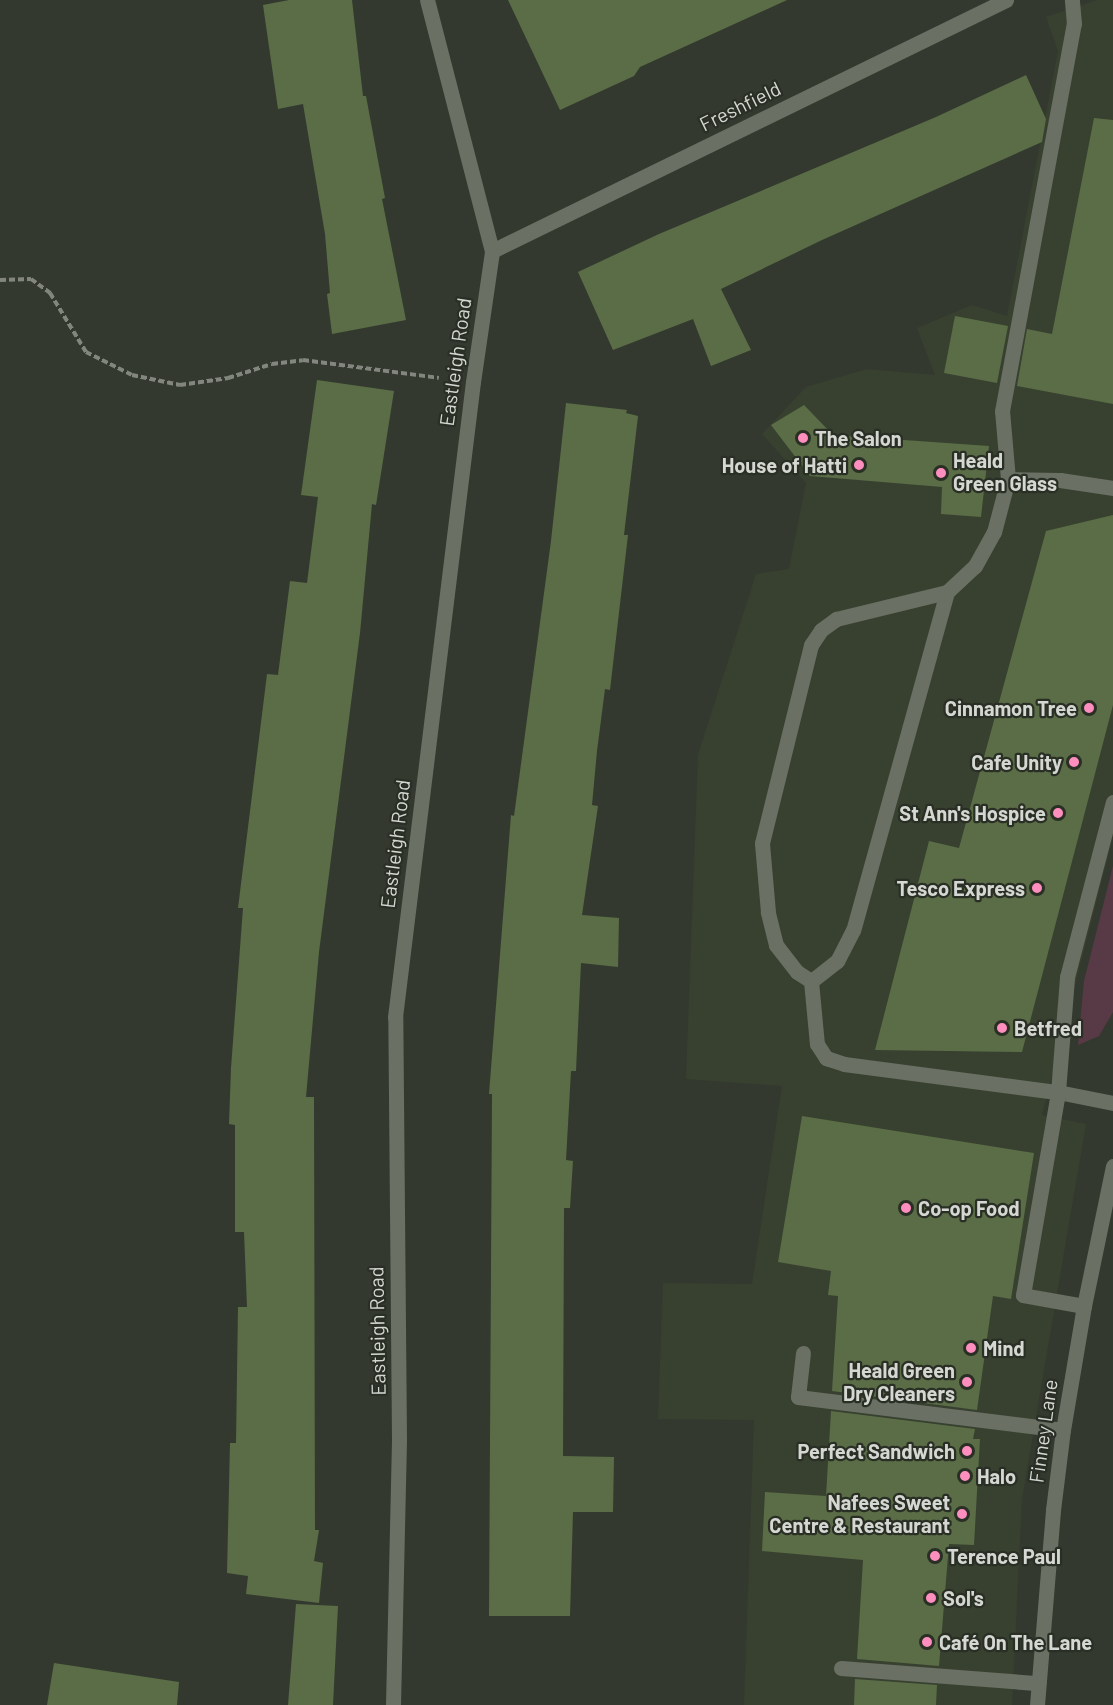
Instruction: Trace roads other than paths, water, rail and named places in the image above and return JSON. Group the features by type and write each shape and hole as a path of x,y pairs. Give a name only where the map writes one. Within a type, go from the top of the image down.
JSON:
{"street":[{"name":"Eastleigh Road","path":"393,1705 399,1440 395,1017 473,382 492,250 427,0"},
{"path":"811,981 797,972 776,945 768,912 762,843 812,645 821,630 836,619 946,592 975,566 994,532 1008,479 1002,411 1074,24 1072,0"},
{"name":"Freshfield","path":"492,250 1002,1"},
{"path":"1008,479 1060,480 1113,488"},
{"path":"811,981 837,961 852,930 946,592"},
{"path":"1084,1306 1023,1295 1058,1092 1067,977 1113,802"},
{"path":"811,981 817,1044 826,1058 844,1064 1058,1092 1113,1103"},
{"name":"Finney Lane","path":"1037,1705 1053,1510 1063,1430 1084,1306 1113,1166"},
{"path":"803,1353 798,1397 1063,1430"},
{"path":"842,1668 1038,1683"}],"place":[{"name":"The Salon","path":"803,438"},
{"name":"House of Hatti","path":"859,465"},
{"name":"Heald Green Glass","path":"941,473"},
{"name":"Cinnamon Tree","path":"1089,708"},
{"name":"Cafe Unity","path":"1074,762"},
{"name":"St Ann's Hospice","path":"1058,813"},
{"name":"Tesco Express","path":"1037,888"},
{"name":"Betfred","path":"1002,1028"},
{"name":"Co-op Food","path":"906,1208"},
{"name":"Mind","path":"971,1348"},
{"name":"Heald Green Dry Cleaners","path":"967,1382"},
{"name":"Perfect Sandwich","path":"967,1451"},
{"name":"Halo","path":"965,1476"},
{"name":"Nafees Sweet Centre & Restaurant","path":"962,1514"},
{"name":"Terence Paul","path":"935,1556"},
{"name":"Sol's","path":"931,1598"},
{"name":"Café On The Lane","path":"927,1642"}]}
